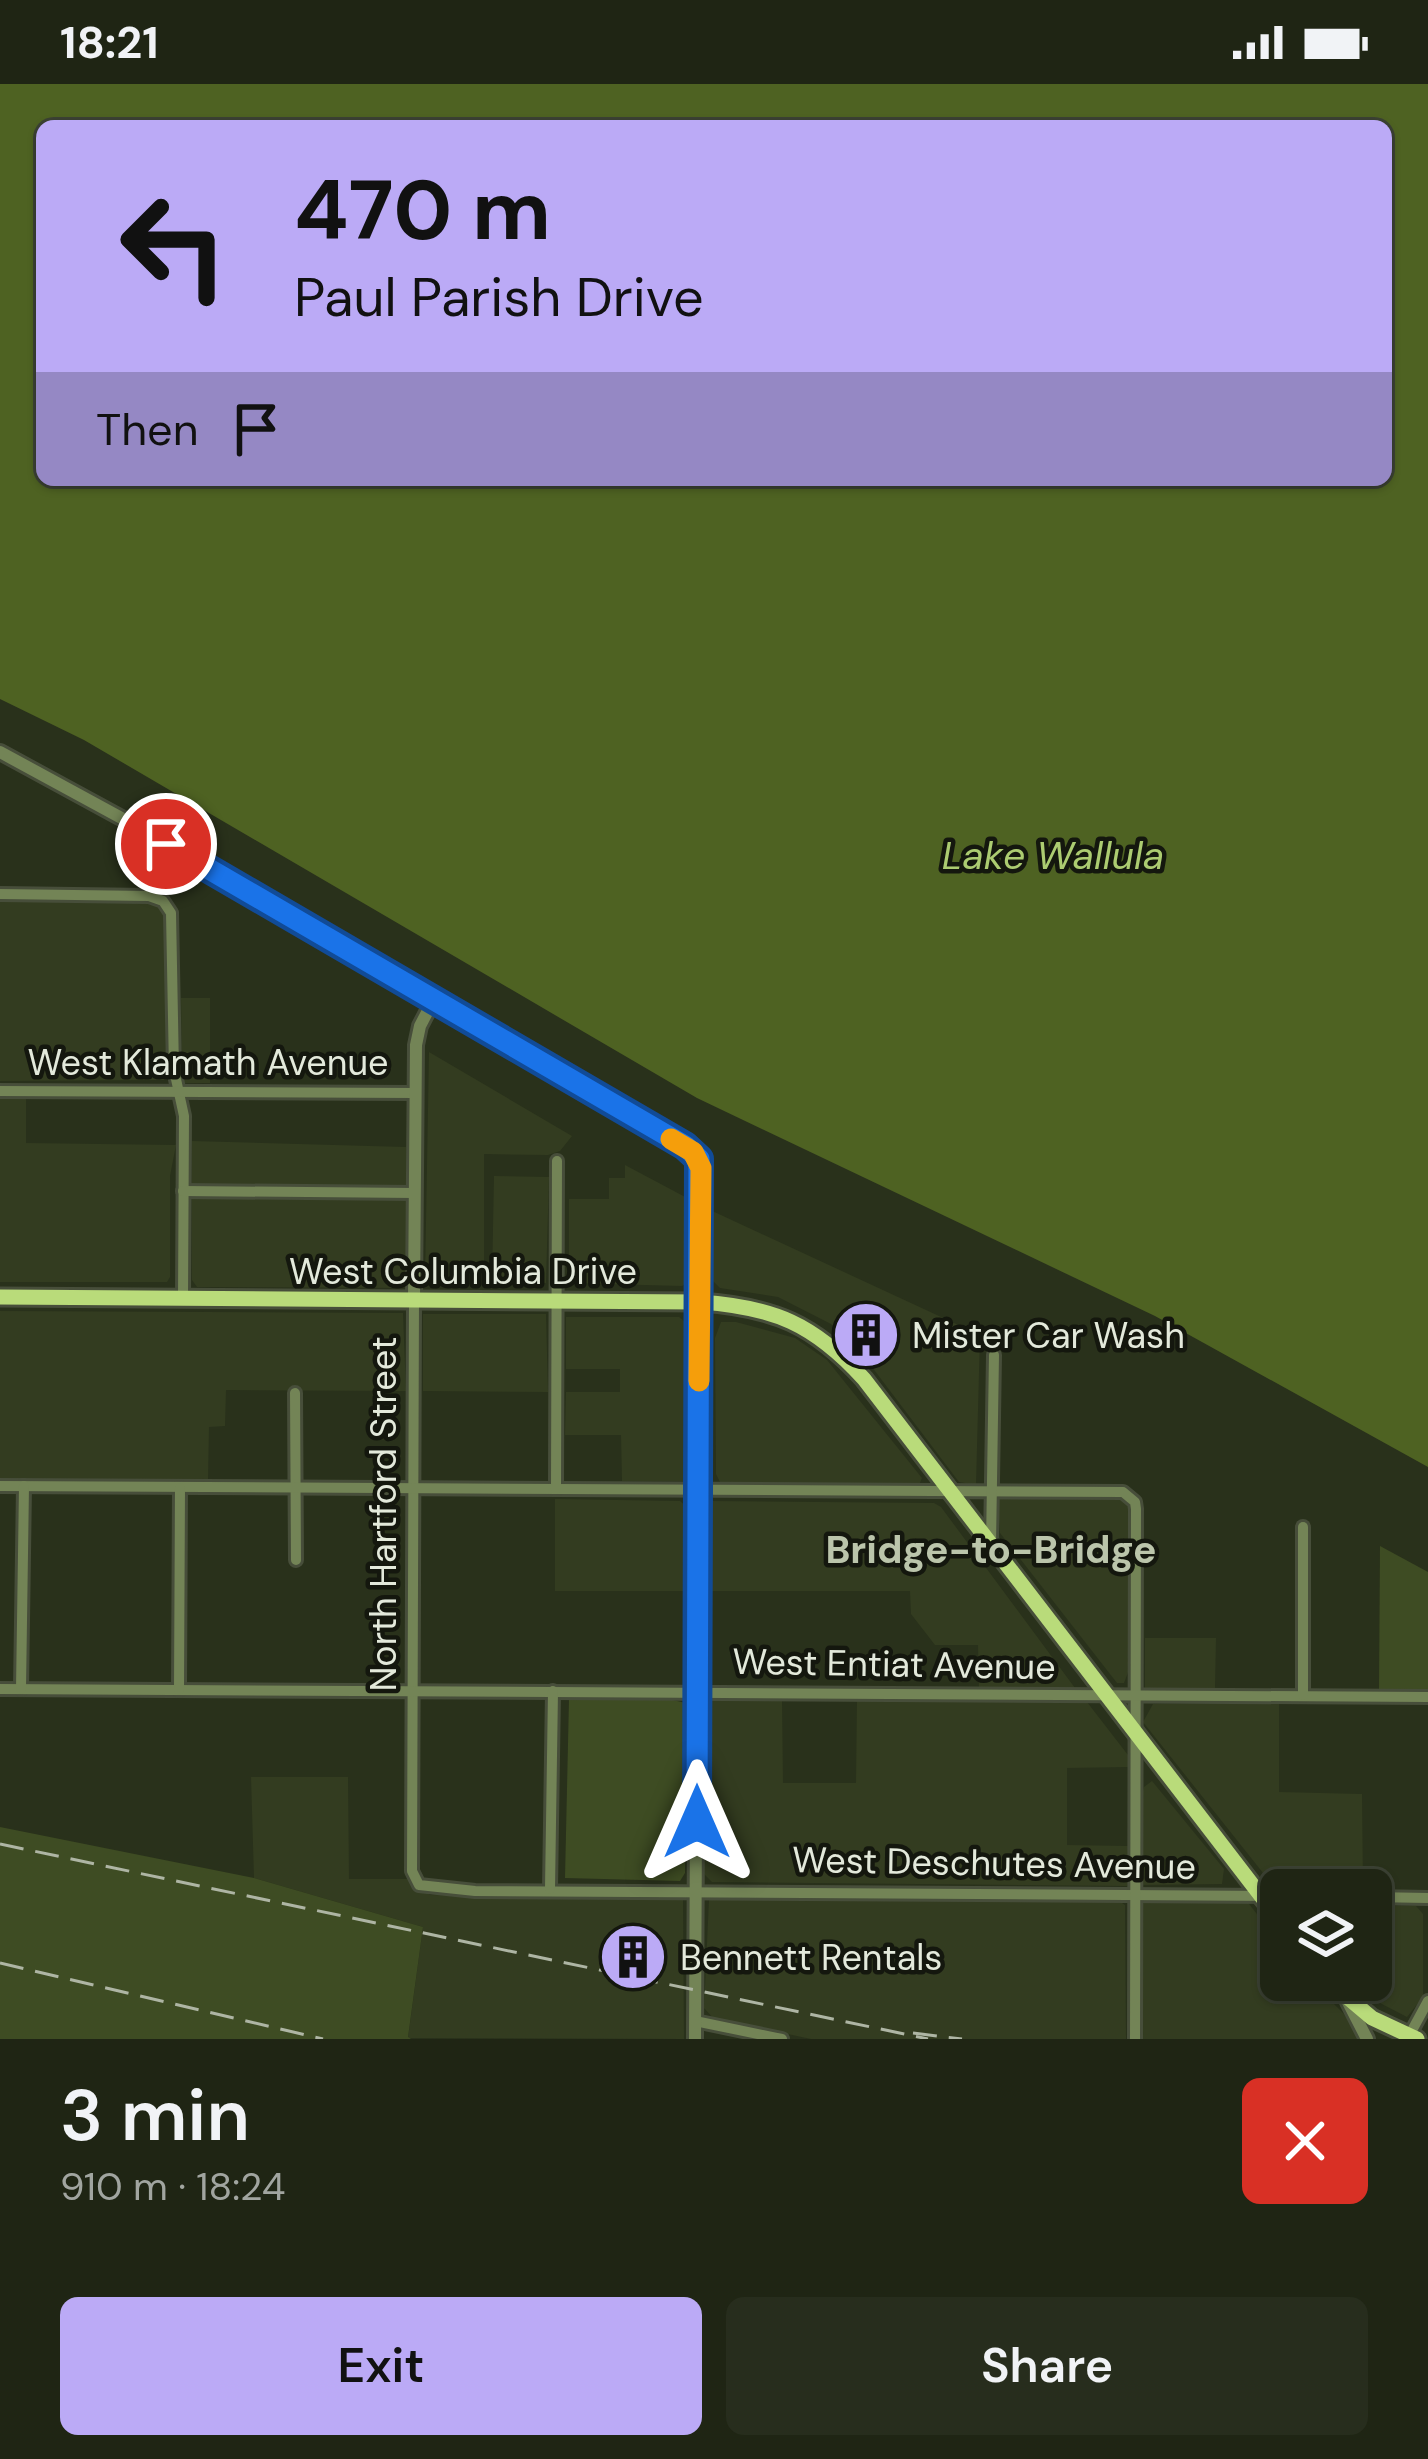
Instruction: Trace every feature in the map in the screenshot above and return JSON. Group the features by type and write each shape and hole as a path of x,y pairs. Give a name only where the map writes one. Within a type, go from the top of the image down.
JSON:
{"main road":[{"name":"West Columbia Drive","path":"0,1297 700,1303 758,1308 784,1316 824,1341 865,1379 1260,1895"},
{"path":"1350,2001 1379,2023 1411,2038"}],"street":[{"path":"0,752 104,808 698,1157 695,2039"},
{"path":"0,894 142,895 163,902 172,922 174,1070 184,1116 183,1298"},
{"name":"North Hartford Street","path":"419,1885 412,1871 416,1039 433,1001"},
{"name":"West Klamath Avenue","path":"0,1091 416,1094"},
{"path":"556,1489 557,1161"},
{"path":"183,1191 415,1193"},
{"path":"991,1544 994,1355"},
{"path":"295,1393 296,1560"},
{"path":"0,1486 1123,1492 1136,1509 1135,2039"},
{"path":"21,1689 24,1486"},
{"path":"179,1690 181,1488"},
{"path":"1303,1527 1303,1696"},
{"name":"West Entiat Avenue","path":"0,1688 1428,1697"},
{"path":"550,1888 553,1691"},
{"name":"West Deschutes Avenue","path":"419,1885 438,1890 1260,1896"},
{"path":"1392,1897 1428,1898"},
{"path":"1346,2001 1366,2039"},
{"path":"1411,2038 1428,2001"},
{"path":"695,2021 782,2039"}],"shaded area":[{"path":"0,894 143,898 161,905 168,921 167,1080 0,1081"},
{"path":"181,998 210,998 210,1083 182,1079"},
{"path":"429,1052 572,1136 560,1151 548,1155 484,1154 484,1284 432,1286 425,1279"},
{"path":"0,1098 26,1098 26,1143 176,1145 170,1176 167,1282 0,1282"},
{"path":"192,1141 406,1147 406,1279 400,1288 197,1287 192,1280"},
{"path":"625,1165 689,1199 691,1279 682,1286 569,1283 569,1199 609,1199 609,1178 625,1178"},
{"path":"494,1176 549,1177 546,1283 492,1281"},
{"path":"708,1209 980,1335 976,1485 959,1482 853,1342 831,1324 778,1297 720,1288 712,1280"},
{"path":"0,1311 403,1313 406,1391 226,1390 225,1426 209,1427 208,1480 0,1480"},
{"path":"423,1314 546,1314 548,1392 423,1391"},
{"path":"566,1317 679,1317 689,1325 687,1481 622,1481 621,1435 565,1435 566,1392 620,1392 620,1369 566,1369"},
{"path":"721,1322 795,1338 827,1360 922,1478 919,1485 720,1482 716,1474 715,1338"},
{"path":"1134,1494 1132,1662 1124,1683 1117,1683 1000,1533 997,1495"},
{"path":"555,1499 680,1501 688,1508 688,1591 555,1591"},
{"path":"710,1501 934,1503 1075,1688 979,1690 978,1645 935,1645 911,1614 910,1591 706,1591"},
{"path":"1380,1546 1428,1572 1428,1692 1379,1692"},
{"path":"1145,1638 1216,1638 1215,1688 1145,1688"},
{"path":"711,1698 782,1698 783,1783 856,1783 857,1698 1087,1702 1128,1755 1128,1767 1067,1768 1067,1845 1128,1846 1127,1886 712,1882 704,1874 706,1703"},
{"path":"569,1699 686,1703 685,1873 680,1881 565,1878"},
{"path":"1279,1703 1279,1792 1362,1794 1363,1869 1260,1869 1143,1722 1153,1704"},
{"path":"251,1777 348,1777 349,1879 409,1879 430,1895 683,1899 684,2039 408,2038 423,1927 254,1878"},
{"path":"1152,1781 1224,1869 1222,1884 1141,1885 1141,1797"},
{"path":"0,1827 254,1878 423,1927 411,2039 0,2039"},
{"path":"1116,1899 1125,1905 1126,2039 811,2039 713,2018 704,2008 709,1900"},
{"path":"1246,1900 1260,1918 1260,2001 1331,2001 1360,2039 1141,2039 1140,1902"},
{"path":"1392,1906 1416,1906 1423,1914 1423,1997 1407,2017 1380,2003 1392,2001"}],"water":[{"name":"Lake Wallula","path":"0,84 1428,84 1428,1467 1155,1316 697,1098 84,740 0,699"}],"railway":[{"path":"0,1844 928,2039"},
{"path":"0,1963 323,2039"},
{"path":"913,2033 962,2039"}],"slow traffic":[{"path":"671,1139 693,1152 701,1168 699,1381"}],"place":[{"name":"Mister Car Wash","path":"866,1335"},
{"name":"Bennett Rentals","path":"633,1957"}],"district":[{"name":"Bridge-to-Bridge","path":"991,1549"}],"route":[{"path":"166,844 685,1146 699,1159 697,1822"}]}
